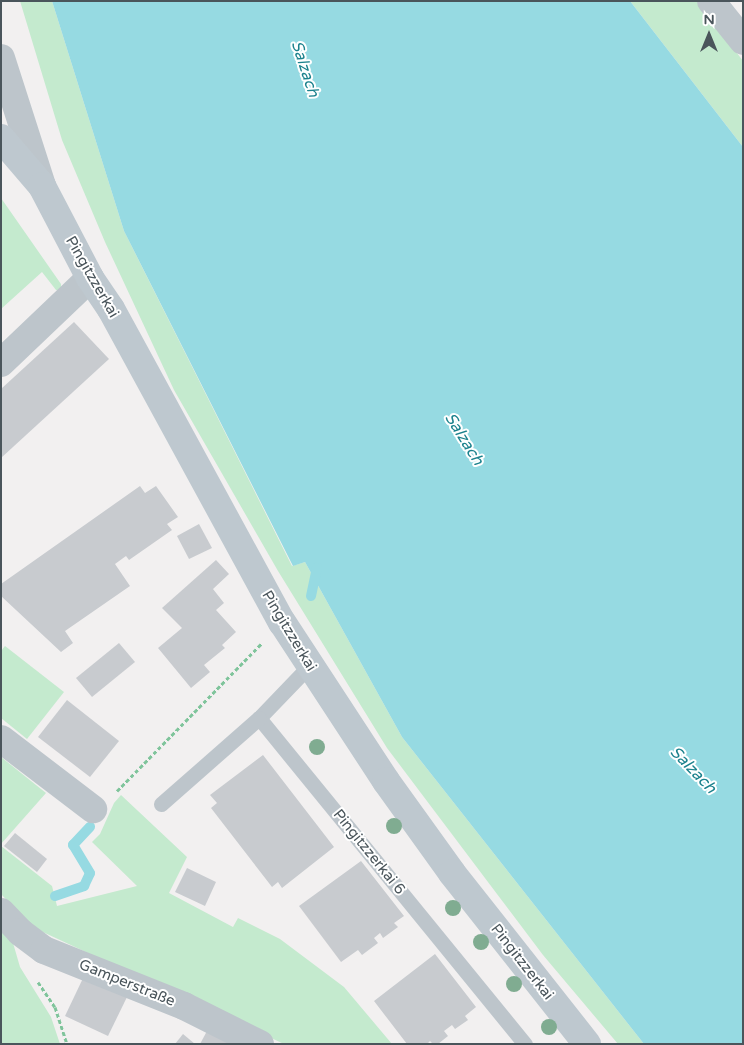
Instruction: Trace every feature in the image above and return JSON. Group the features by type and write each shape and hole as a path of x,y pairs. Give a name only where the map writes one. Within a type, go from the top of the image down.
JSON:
{"street":[{"path":"711,1 743,40"},
{"path":"1,58 42,186"},
{"name":"Pingitzzerkai","path":"1,138 42,186 90,278 111,309 282,622 386,781 452,873 587,1044"},
{"path":"1,363 90,278"},
{"path":"1,739 93,809"},
{"name":"Gamperstraße","path":"1,912 20,932 44,950 184,1006 260,1044"}],"lane":[{"path":"161,804 259,718 310,665"},
{"name":"Pingitzzerkai 6","path":"259,718 525,1044"}],"path":[{"path":"93,809 104,804 282,622"},
{"path":"35,977 55,1007 67,1044"}],"green space":[{"path":"20,1 52,1 124,231 292,566 305,562 402,737 644,1044 618,1044 543,955 387,748 278,571 174,390 105,242 62,140"},
{"path":"630,1 698,1 743,61 743,147"},
{"path":"1,198 61,284 61,290 56,290 42,272 1,309"},
{"path":"5,646 64,692 27,739 1,718 1,651"},
{"path":"1,757 46,793 1,844"},
{"path":"121,795 187,857 169,893 233,927 238,918 280,939 344,987 392,1044 284,1044 32,927 1,894 1,846 52,886 57,906 137,886 92,842 100,834 114,803"},
{"path":"1,925 11,936 20,967 51,1017 60,1044 1,1044"}],"water":[{"name":"Salzach","path":"52,1 630,1 743,147 743,1044 644,1044 402,737 305,562 293,566 124,231"}],"building":[{"path":"74,322 109,359 1,458 1,389"},
{"path":"140,486 145,493 156,486 178,517 167,524 172,530 129,560 126,556 115,564 130,586 65,631 73,643 61,652 1,596 1,584"},
{"path":"199,524 212,548 189,559 177,536"},
{"path":"216,560 229,574 213,589 224,603 216,610 236,632 222,645 225,648 204,665 210,672 191,688 158,648 182,628 162,608"},
{"path":"119,643 135,662 92,697 76,678"},
{"path":"67,700 119,741 90,777 38,737"},
{"path":"263,755 334,847 282,888 278,882 272,887 211,808 217,803 210,795"},
{"path":"15,833 47,859 37,872 4,846"},
{"path":"361,861 404,916 394,923 398,927 383,938 380,933 374,938 378,943 362,955 358,950 341,962 299,906"},
{"path":"187,868 216,882 205,906 175,892"},
{"path":"435,954 476,1007 465,1016 468,1020 455,1029 452,1025 444,1031 448,1036 438,1044 433,1044 430,1041 427,1044 407,1044 374,1001"},
{"path":"85,974 128,995 108,1036 65,1016"},
{"path":"207,1031 231,1044 200,1044"},
{"path":"183,1034 195,1044 175,1044"}],"waterway":[{"path":"311,596 317,568"},
{"path":"55,896 84,886 90,873 73,845 90,827"}]}
